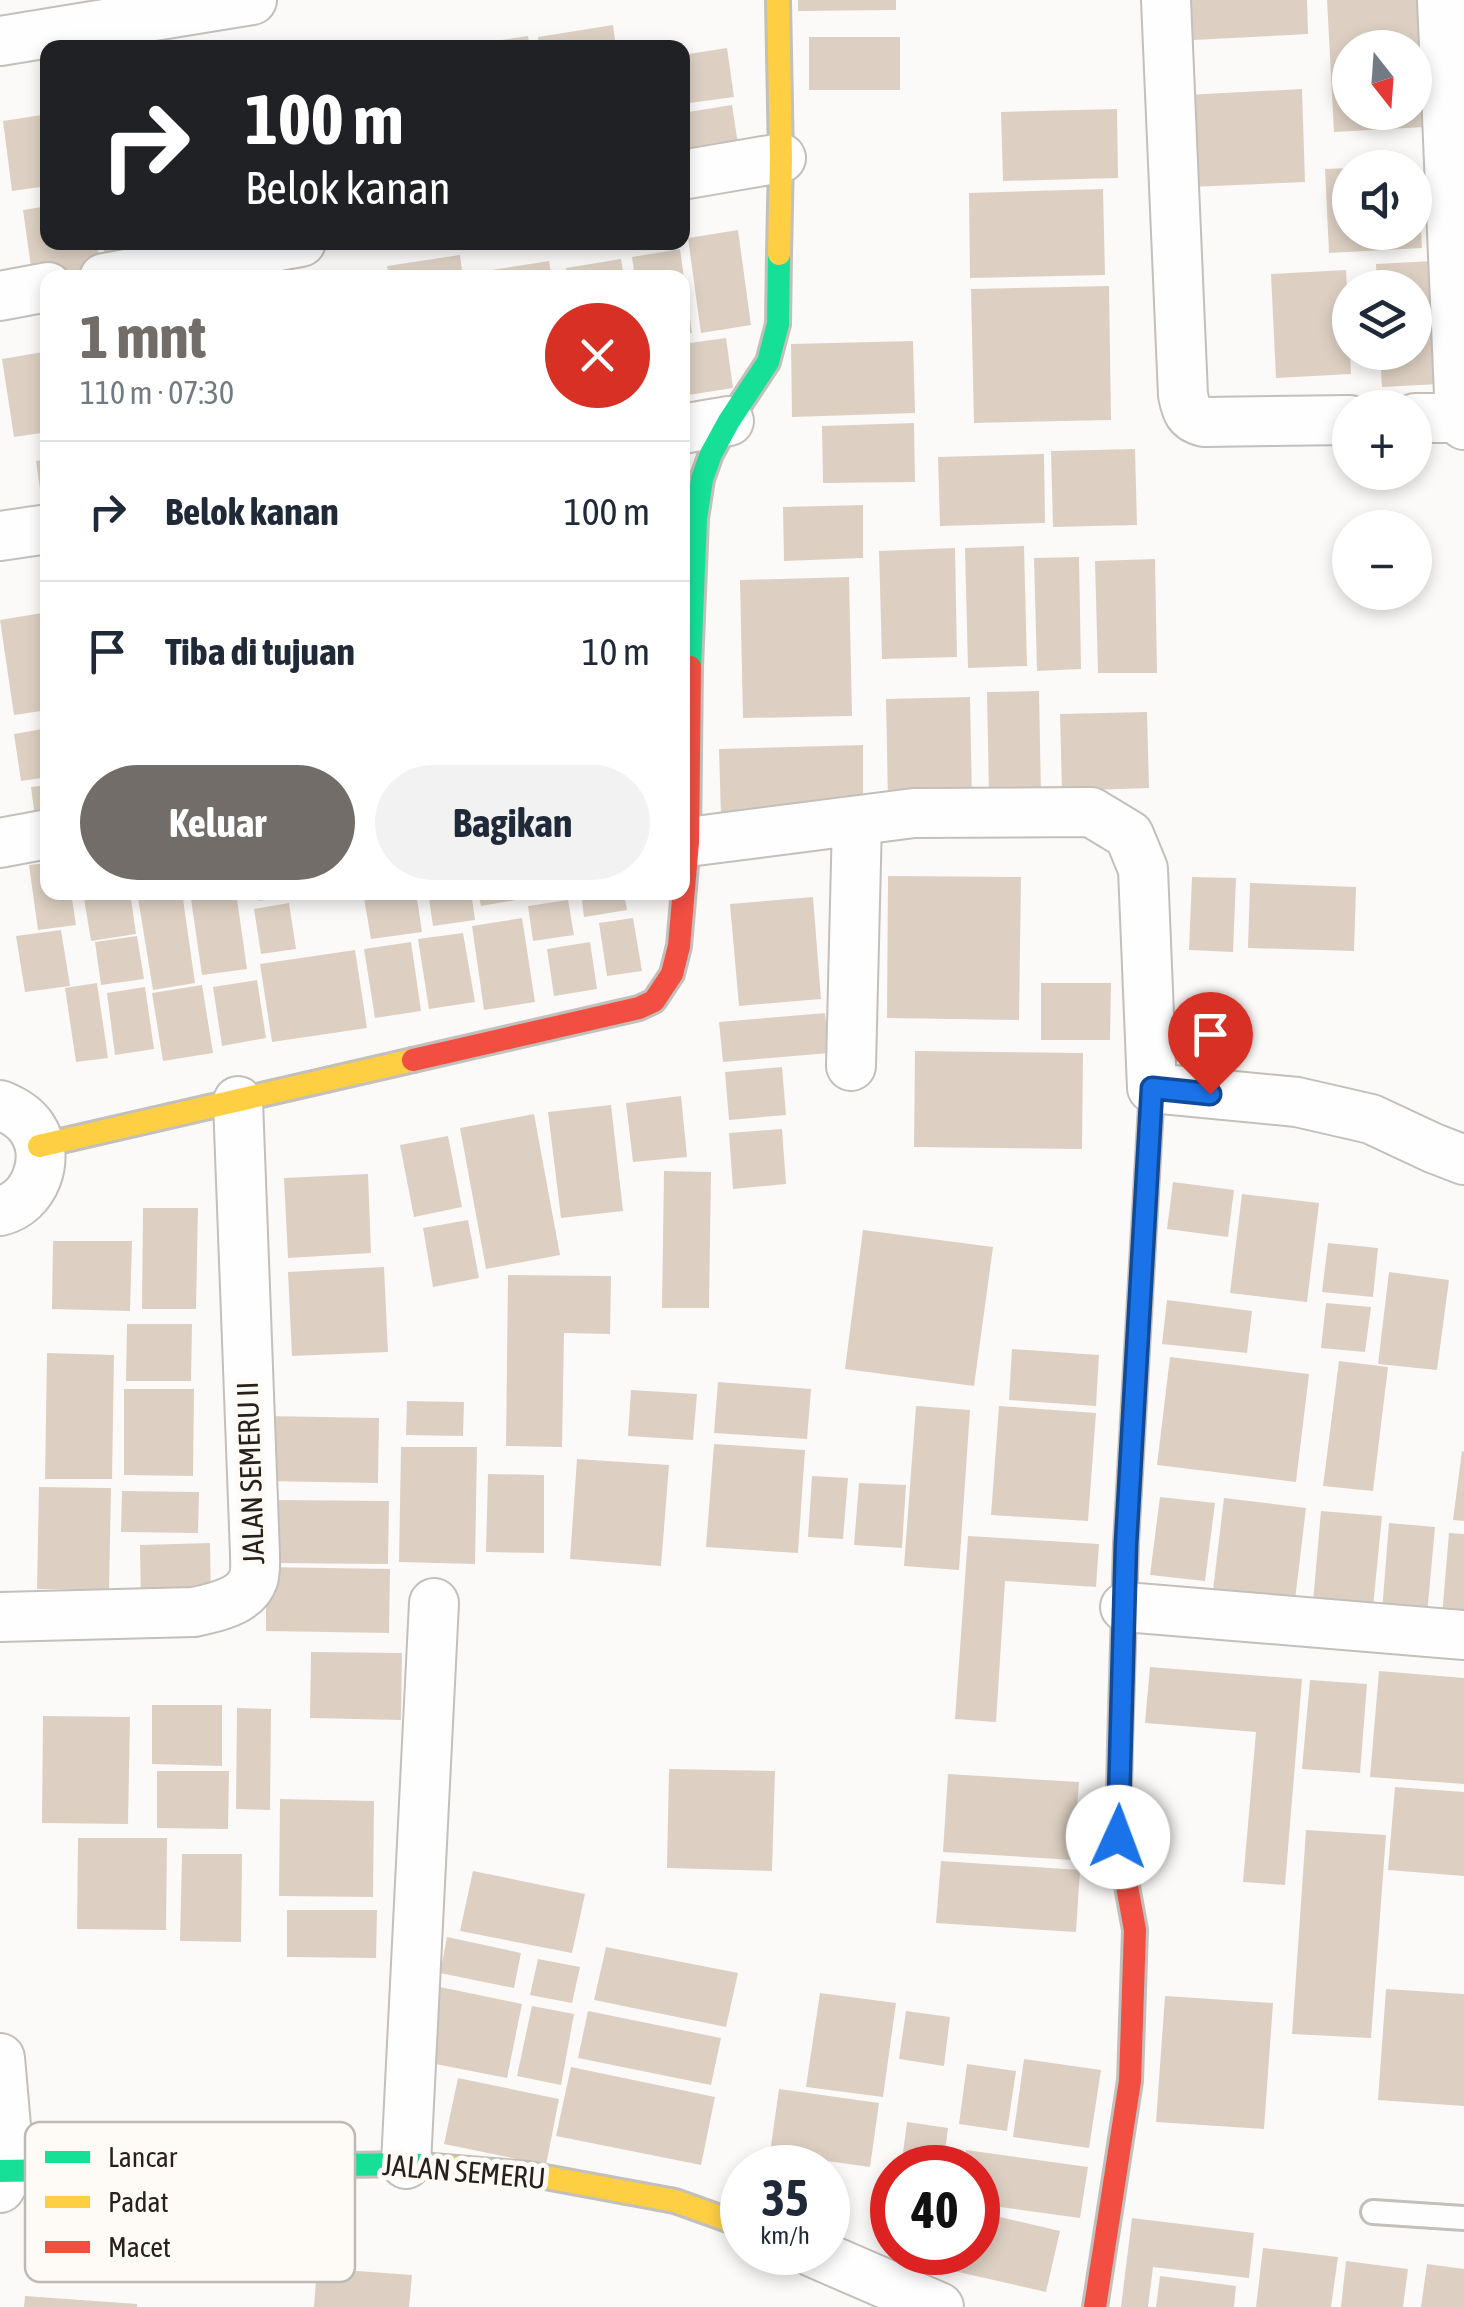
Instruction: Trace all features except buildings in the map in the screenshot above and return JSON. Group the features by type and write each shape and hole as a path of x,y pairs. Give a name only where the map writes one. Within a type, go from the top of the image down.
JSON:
{"street":[{"path":"0,41 252,0"},
{"path":"690,630 702,480 711,454 768,362 778,324 778,0"},
{"path":"1166,0 1186,410 1194,420 1204,422 1332,420"},
{"path":"1442,0 1446,420"},
{"path":"690,174 781,158"},
{"path":"148,270 258,250"},
{"path":"0,296 40,289"},
{"path":"690,427 730,421"},
{"path":"0,536 40,530"},
{"path":"690,842 914,813 1091,812 1129,836 1143,869 1152,1088 1126,1544 1118,1837 1136,1930 1130,2081 1094,2307"},
{"path":"851,1066 857,820"},
{"path":"0,842 40,835"},
{"path":"39,1146 639,1008 654,1002 672,974 683,900"},
{"path":"1152,1088 1297,1102 1334,1110 1372,1119 1464,1160"},
{"name":"JALAN SEMERU II","path":"0,1616 194,1612 224,1605 251,1585 254,1535 238,1102"},
{"path":"0,1106 19,1114 32,1128 39,1146 40,1171 28,1194 0,1211"},
{"path":"406,2164 434,1602"},
{"path":"1124,1608 1464,1634"},
{"path":"0,2058 3,2176"},
{"name":"JALAN SEMERU","path":"355,2166 406,2164 529,2174 675,2202 720,2218"},
{"path":"850,2268 939,2307"}],"lane":[{"path":"1373,2212 1464,2218"}],"traffic: fast":[{"path":"690,667 696,519 702,479 729,421 768,362 778,324 779,254"},
{"path":"1120,1745 1126,1543 1152,1088"},
{"path":"355,2165 445,2167"},
{"path":"0,2171 25,2171"}],"traffic: slow":[{"path":"778,0 779,254"},
{"path":"39,1146 413,1060"},
{"path":"445,2167 529,2174 675,2201 720,2217"}],"traffic: jam":[{"path":"413,1060 639,1008 654,1001 672,974 683,900"},
{"path":"1095,2307 1130,2081 1135,1930 1118,1837 1120,1745"}],"route":[{"path":"1118,1837 1126,1544 1152,1088 1210,1094"}]}
